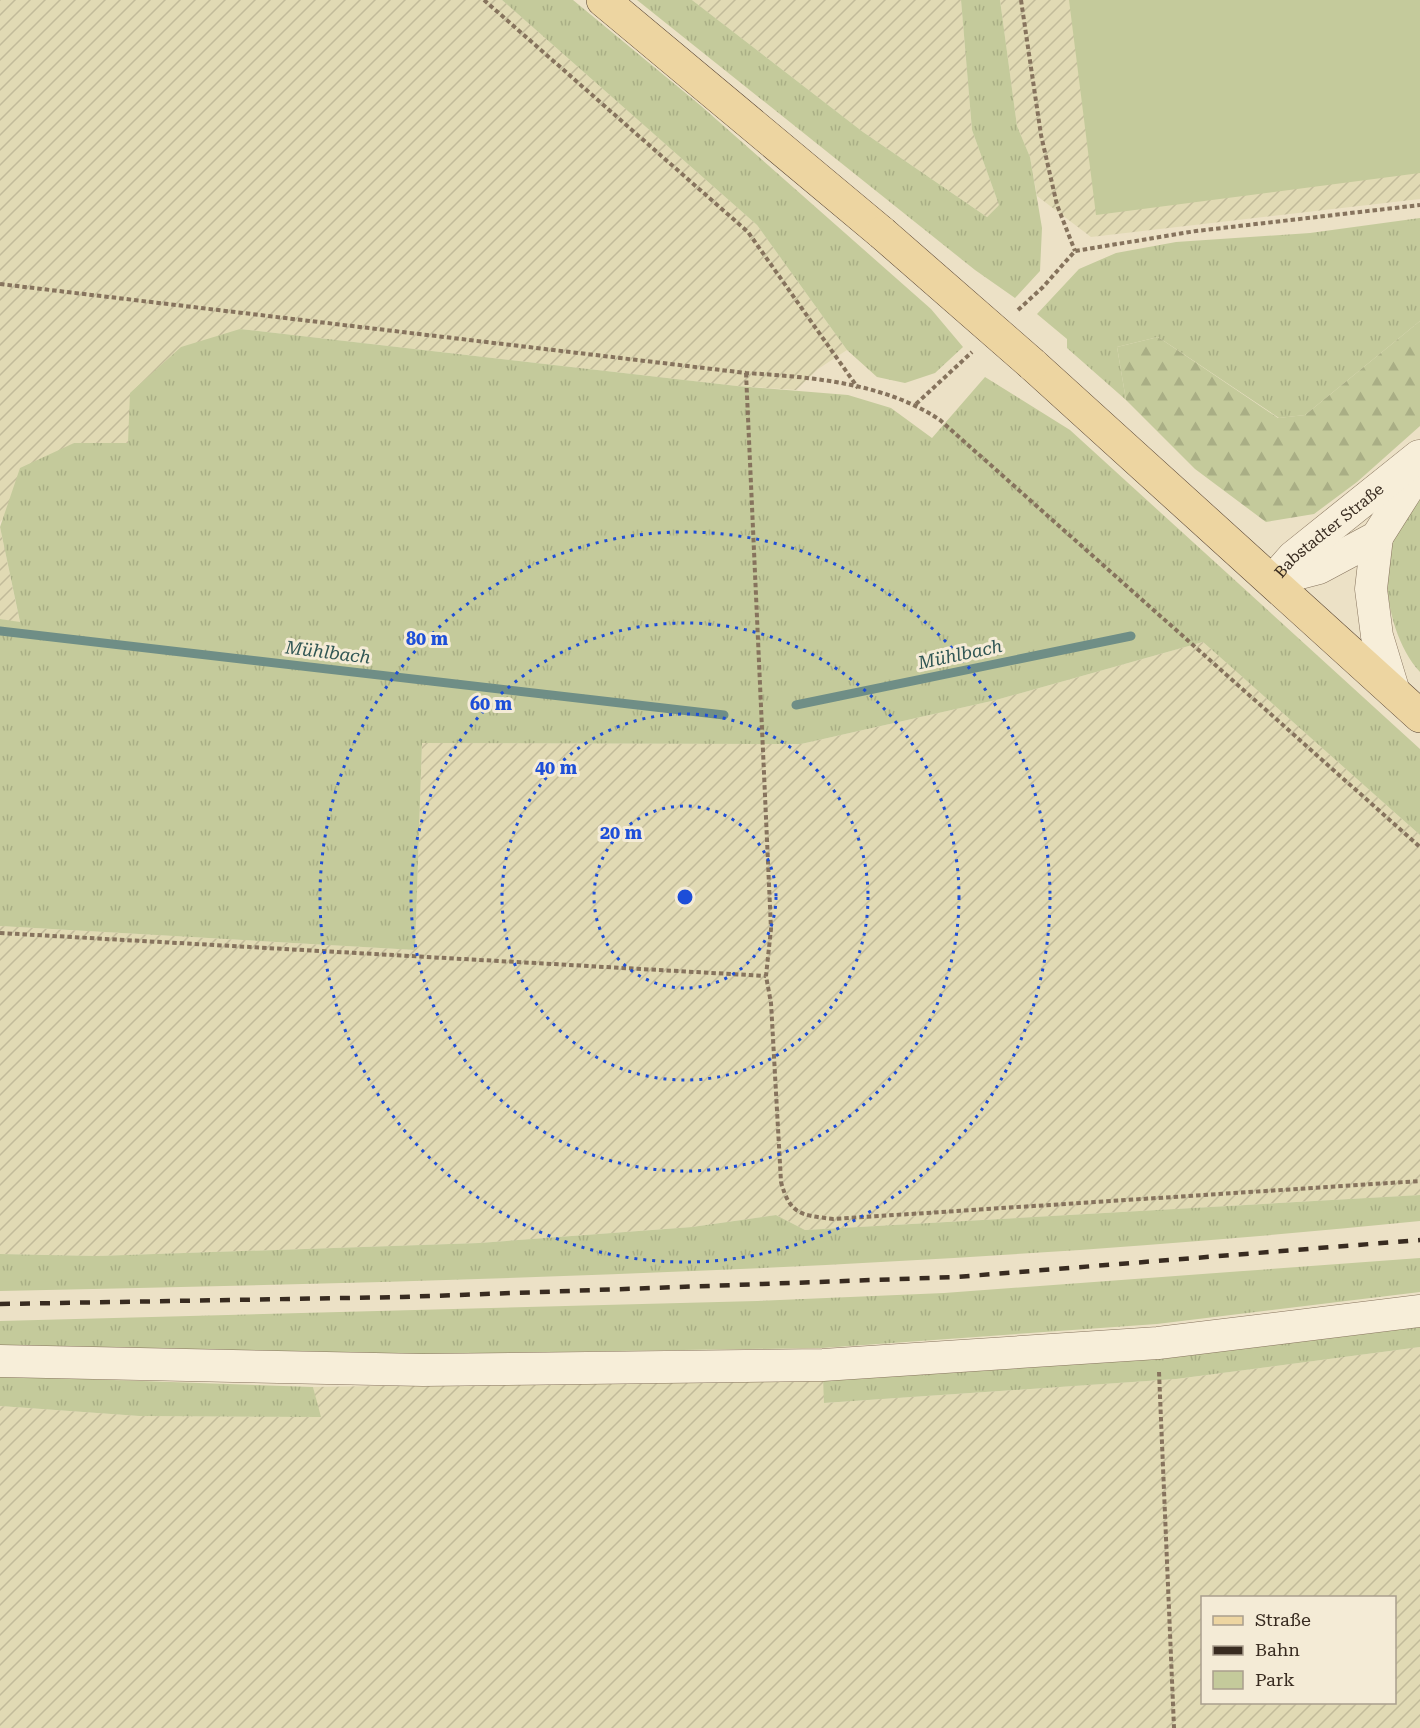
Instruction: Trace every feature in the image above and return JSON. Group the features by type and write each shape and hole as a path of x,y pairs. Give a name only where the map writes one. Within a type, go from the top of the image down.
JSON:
{"main road":[{"path":"603,0 882,233 1032,364 1273,580 1420,716"}],"street":[{"name":"Babstadter Straße","path":"1273,580 1302,550 1420,455"},
{"name":"Babstadter Straße","path":"1395,692 1377,636 1371,589 1377,537 1420,469"},
{"name":"Babstadter Straße","path":"1273,580 1319,568 1377,537"},
{"path":"0,1361 423,1370 823,1365 1158,1343 1420,1311"}],"path":[{"path":"484,0 748,232 859,388"},
{"path":"1021,0 1041,135 1056,205 1074,251"},
{"path":"1043,287 1074,251 1196,231 1420,205"},
{"path":"0,284 747,373 816,377 916,404 940,420 1420,847"},
{"path":"747,373 771,929 766,976 771,1003 781,1182 786,1202 804,1215 833,1219 1420,1181"},
{"path":"0,933 766,976"},
{"path":"1158,1343 1174,1728"}],"shaded area":[{"path":"0,0 502,0 757,225 847,350 818,369 796,390 737,386 240,329 129,443 74,443 0,522"},
{"path":"692,0 961,0 972,130 999,205 987,217 863,132"},
{"path":"1000,0 1420,0 1420,199 1091,237 1037,196 1030,157 1017,126"},
{"path":"0,527 20,623 0,619"},
{"path":"1203,642 1420,835 1420,1195 805,1230 776,1215 692,1227 479,1243 97,1256 0,1254 0,926 415,950 422,743 801,744 996,700"},
{"path":"1420,1347 1420,1728 0,1728 0,1406 139,1416 320,1417 313,1387 823,1379 825,1403 1176,1379"}],"green space":[{"path":"502,0 573,0 700,105 931,309 963,347 935,373 905,383 877,377 847,350 757,225"},
{"path":"637,0 692,0 863,132 987,217 999,205 972,130 961,0 1000,0 1017,126 1030,157 1042,228 1040,271 1015,298 975,270"},
{"path":"1069,0 1420,0 1420,173 1096,215"},
{"path":"1420,218 1420,321 1305,415 1279,418 1158,337 1117,347 1126,400 1067,348 1067,339 1037,314 1079,269 1116,253 1176,242 1310,233"},
{"path":"1420,321 1420,426 1357,482 1314,514 1266,522 1195,469 1126,400 1117,347 1158,337 1278,418 1305,415"},
{"path":"240,329 737,386 848,395 891,408 932,438 985,377 1070,430 1420,749 1420,835 1203,642 996,700 801,744 422,743 415,950 0,926 0,619 20,622 0,527 20,468 74,443 128,443 130,393 181,347"},
{"path":"1420,499 1420,672 1404,648 1393,619 1387,588 1387,573 1388,559 1395,534"},
{"path":"1420,1195 1420,1221 1066,1251 889,1262 533,1277 0,1291 0,1254 97,1256 479,1243 692,1227 776,1215 805,1230"},
{"path":"1420,1258 1420,1292 1157,1324 822,1348 421,1354 0,1345 0,1321 757,1301 944,1293"},
{"path":"1420,1327 1420,1347 1176,1379 824,1403 823,1379 1174,1357"},
{"path":"0,1376 313,1387 321,1417 139,1416 0,1406"}],"waterway":[{"name":"Mühlbach","path":"0,631 724,715"},
{"name":"Mühlbach","path":"796,705 1131,636"}],"railway":[{"path":"0,1304 402,1297 956,1277 1420,1240"}]}
